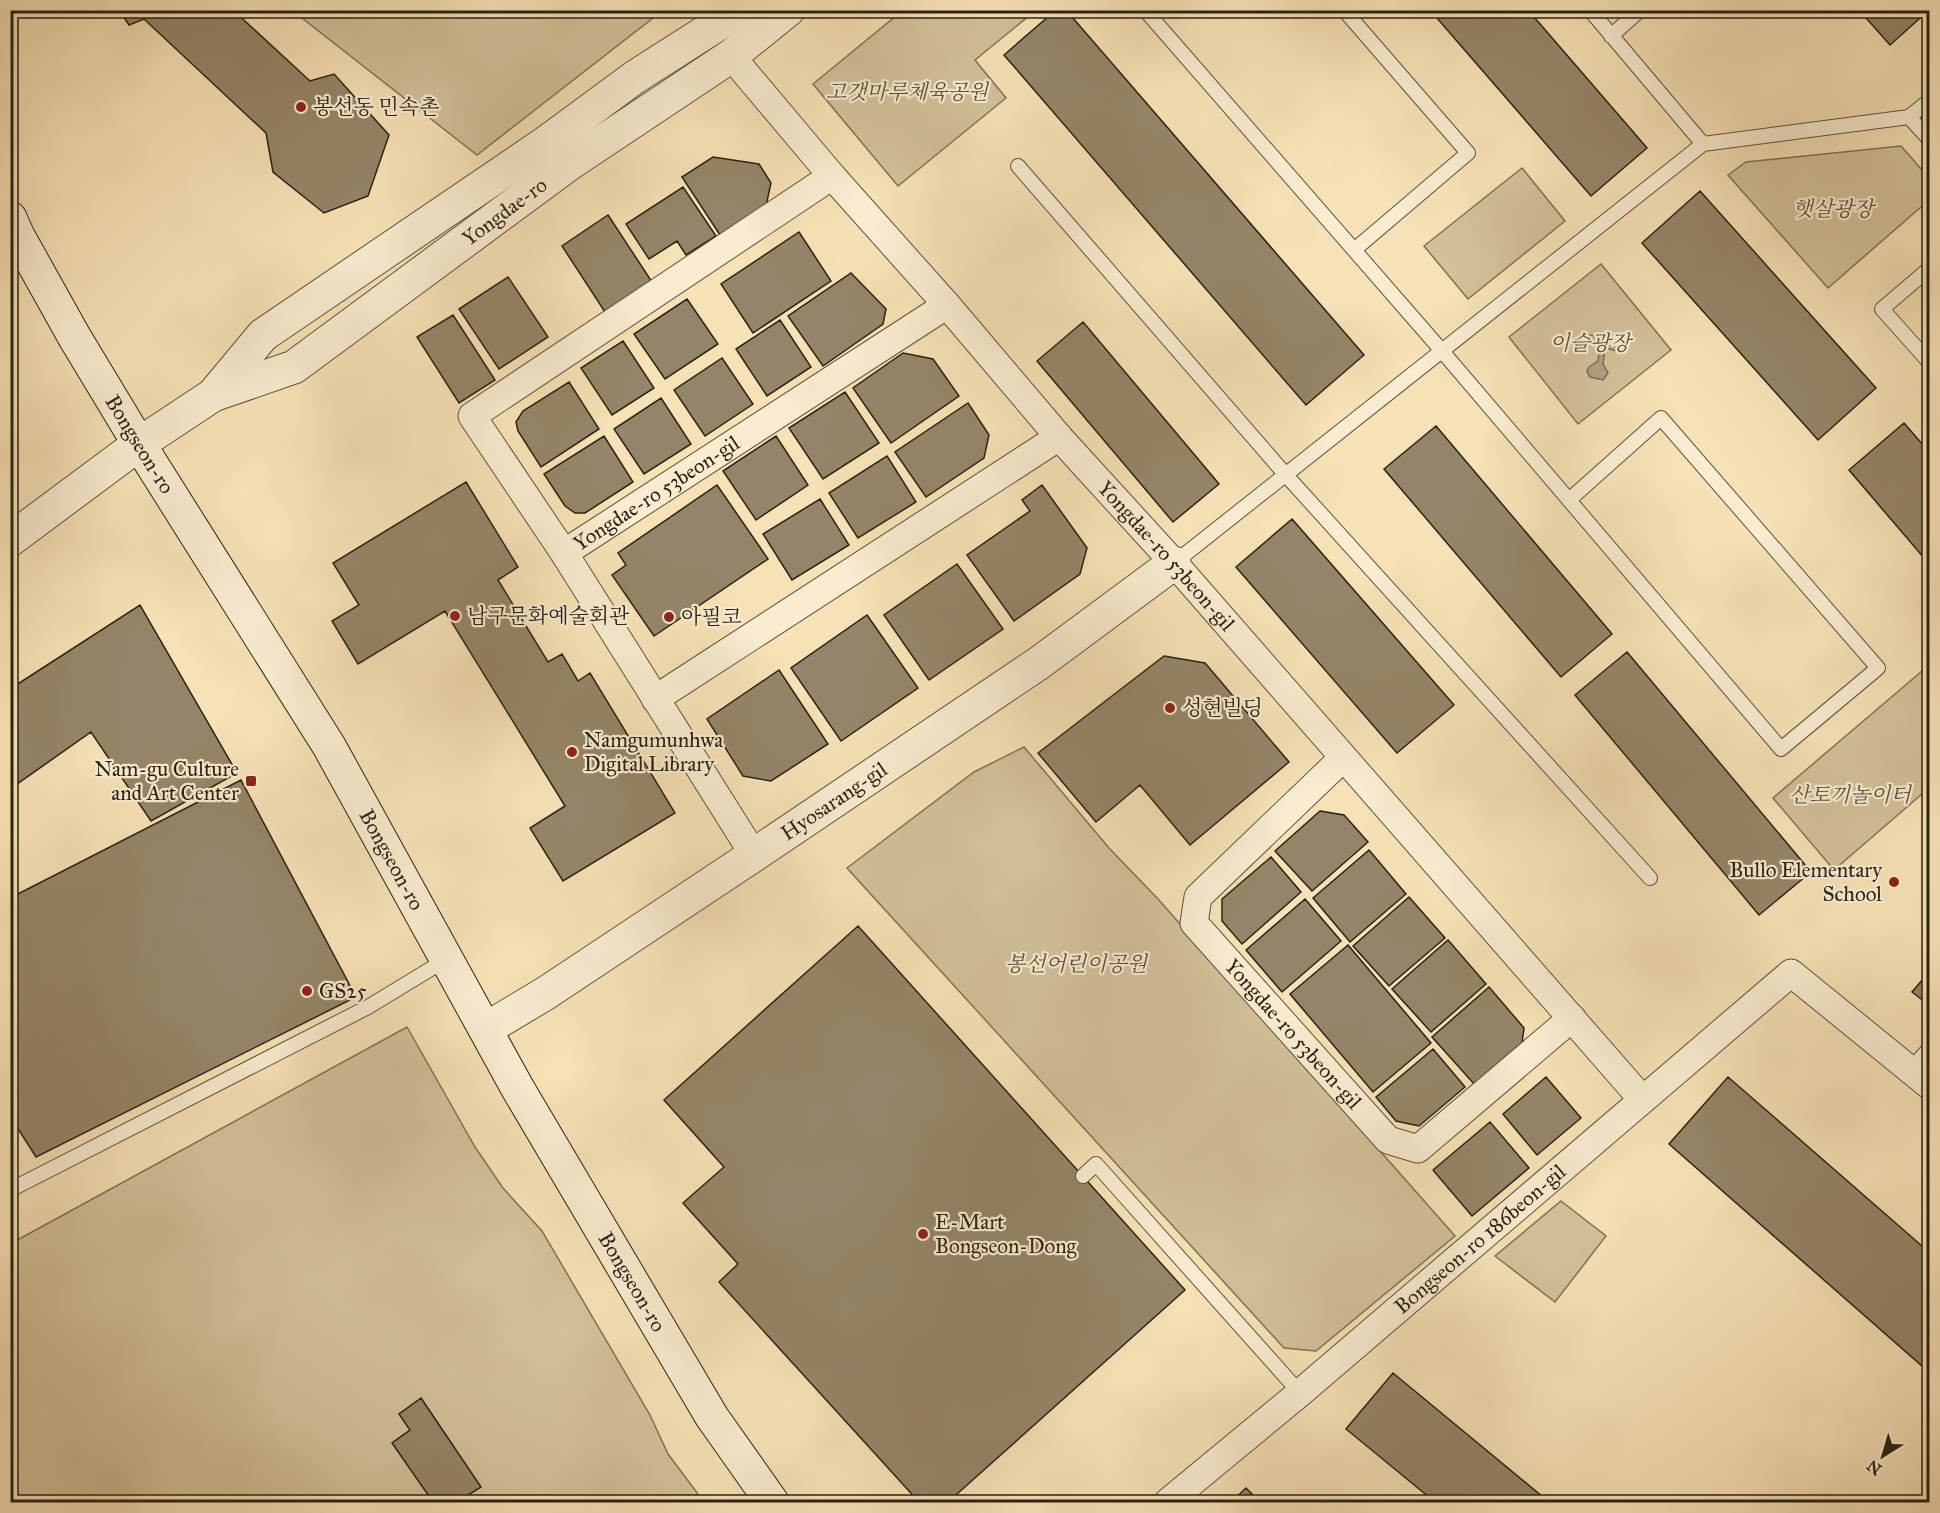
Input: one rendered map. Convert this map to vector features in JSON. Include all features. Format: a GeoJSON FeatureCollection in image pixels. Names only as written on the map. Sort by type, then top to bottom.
{"type":"FeatureCollection","features":[{"type":"Feature","properties":{"kind":"street","name":"Yongdae-ro"},"geometry":{"type":"LineString","coordinates":[[213,395],[263,335],[544,144],[635,77],[740,10]]}},
{"type":"Feature","properties":{"kind":"street","name":"Yongdae-ro"},"geometry":{"type":"LineString","coordinates":[[10,540],[139,444],[213,395],[294,367],[569,164],[731,56],[788,10]]}},
{"type":"Feature","properties":{"kind":"street","name":"Yongdae-ro 53beon-gil"},"geometry":{"type":"LineString","coordinates":[[731,56],[1059,437],[1174,563],[1642,1099]]}},
{"type":"Feature","properties":{"kind":"street","name":"Yongdae-ro 53beon-gil"},"geometry":{"type":"LineString","coordinates":[[832,176],[472,416],[564,553],[947,305]]}},
{"type":"Feature","properties":{"kind":"street","name":"Bongseon-ro"},"geometry":{"type":"LineString","coordinates":[[10,218],[75,338],[329,747],[518,1089],[706,1407],[772,1503]]}},
{"type":"Feature","properties":{"kind":"street"},"geometry":{"type":"LineString","coordinates":[[655,699],[1059,437]]}},
{"type":"Feature","properties":{"kind":"street"},"geometry":{"type":"LineString","coordinates":[[564,553],[754,855]]}},
{"type":"Feature","properties":{"kind":"street","name":"Hyosarang-gil"},"geometry":{"type":"LineString","coordinates":[[486,1029],[546,993],[1039,663],[1174,563]]}},
{"type":"Feature","properties":{"kind":"street","name":"Yongdae-ro 53beon-gil"},"geometry":{"type":"LineString","coordinates":[[1343,758],[1198,897],[1194,923],[1388,1140],[1418,1149],[1572,1018]]}},
{"type":"Feature","properties":{"kind":"street","name":"Bongseon-ro 186beon-gil"},"geometry":{"type":"LineString","coordinates":[[1168,1503],[1791,973],[1920,1078]]}},
{"type":"Feature","properties":{"kind":"lane"},"geometry":{"type":"LineString","coordinates":[[1145,10],[1442,351],[1781,749],[1878,668],[1661,418],[1569,500]]}},
{"type":"Feature","properties":{"kind":"lane"},"geometry":{"type":"LineString","coordinates":[[1344,10],[1468,153],[1354,250]]}},
{"type":"Feature","properties":{"kind":"lane"},"geometry":{"type":"LineString","coordinates":[[1590,10],[1703,144]]}},
{"type":"Feature","properties":{"kind":"lane"},"geometry":{"type":"LineString","coordinates":[[1611,36],[1640,10]]}},
{"type":"Feature","properties":{"kind":"lane"},"geometry":{"type":"LineString","coordinates":[[1174,563],[1703,144],[1909,117],[1929,100]]}},
{"type":"Feature","properties":{"kind":"lane"},"geometry":{"type":"LineString","coordinates":[[1909,117],[1929,140]]}},
{"type":"Feature","properties":{"kind":"lane"},"geometry":{"type":"LineString","coordinates":[[1018,166],[1285,474],[1650,878]]}},
{"type":"Feature","properties":{"kind":"lane"},"geometry":{"type":"LineString","coordinates":[[1929,268],[1882,309],[1929,363]]}},
{"type":"Feature","properties":{"kind":"lane"},"geometry":{"type":"LineString","coordinates":[[10,1190],[368,1007],[447,959]]}},
{"type":"Feature","properties":{"kind":"lane"},"geometry":{"type":"LineString","coordinates":[[1920,1078],[1929,1048]]}},
{"type":"Feature","properties":{"kind":"lane"},"geometry":{"type":"LineString","coordinates":[[1083,1176],[1096,1164],[1300,1393]]}},
{"type":"Feature","properties":{"kind":"green space"},"geometry":{"type":"Polygon","coordinates":[[[293,11],[662,11],[477,155],[293,11]]]}},
{"type":"Feature","properties":{"kind":"green space","name":"고갯마루체육공원"},"geometry":{"type":"Polygon","coordinates":[[[902,11],[1035,11],[975,60],[1006,98],[898,186],[813,84],[902,11]]]}},
{"type":"Feature","properties":{"kind":"green space","name":"햇살광장"},"geometry":{"type":"Polygon","coordinates":[[[1901,146],[1929,178],[1929,200],[1828,288],[1728,175],[1746,162],[1901,146]]]}},
{"type":"Feature","properties":{"kind":"green space"},"geometry":{"type":"Polygon","coordinates":[[[1522,168],[1565,221],[1468,299],[1424,246],[1522,168]]]}},
{"type":"Feature","properties":{"kind":"green space","name":"이슬광장"},"geometry":{"type":"Polygon","coordinates":[[[1601,264],[1671,350],[1578,424],[1509,337],[1601,264]]]}},
{"type":"Feature","properties":{"kind":"green space","name":"산토끼놀이터"},"geometry":{"type":"Polygon","coordinates":[[[1929,665],[1929,788],[1834,870],[1773,798],[1929,665]]]}},
{"type":"Feature","properties":{"kind":"green space","name":"봉선어린이공원"},"geometry":{"type":"Polygon","coordinates":[[[1024,747],[1109,848],[1158,899],[1455,1236],[1316,1351],[1284,1348],[847,868],[974,772],[1024,747]]]}},
{"type":"Feature","properties":{"kind":"green space"},"geometry":{"type":"Polygon","coordinates":[[[407,1027],[475,1147],[503,1188],[542,1231],[650,1415],[668,1454],[704,1502],[11,1502],[10,1244],[407,1027]]]}},
{"type":"Feature","properties":{"kind":"green space"},"geometry":{"type":"Polygon","coordinates":[[[1561,1201],[1606,1236],[1555,1302],[1495,1256],[1561,1201]]]}},
{"type":"Feature","properties":{"kind":"shaded area"},"geometry":{"type":"Polygon","coordinates":[[[1590,335],[1605,337],[1620,345],[1617,351],[1605,348],[1603,364],[1608,373],[1603,380],[1590,377],[1587,371],[1598,361],[1600,346],[1589,343],[1590,335]]]}},
{"type":"Feature","properties":{"kind":"building","name":"봉선동 민속촌"},"geometry":{"type":"Polygon","coordinates":[[[119,10],[233,10],[310,81],[334,74],[389,135],[368,196],[324,213],[273,172],[266,133],[144,19],[129,25],[119,10]]]}},
{"type":"Feature","properties":{"kind":"building"},"geometry":{"type":"Polygon","coordinates":[[[1056,10],[1066,10],[1364,355],[1306,405],[1004,55],[1056,10]]]}},
{"type":"Feature","properties":{"kind":"building"},"geometry":{"type":"Polygon","coordinates":[[[1430,10],[1528,10],[1647,148],[1591,196],[1430,10]]]}},
{"type":"Feature","properties":{"kind":"building"},"geometry":{"type":"Polygon","coordinates":[[[1859,10],[1929,10],[1890,45],[1859,10]]]}},
{"type":"Feature","properties":{"kind":"building"},"geometry":{"type":"Polygon","coordinates":[[[713,157],[759,164],[771,183],[766,206],[720,235],[682,177],[713,157]]]}},
{"type":"Feature","properties":{"kind":"building"},"geometry":{"type":"Polygon","coordinates":[[[683,187],[716,236],[686,255],[677,241],[649,259],[626,224],[683,187]]]}},
{"type":"Feature","properties":{"kind":"building"},"geometry":{"type":"Polygon","coordinates":[[[1700,191],[1876,388],[1818,440],[1642,243],[1700,191]]]}},
{"type":"Feature","properties":{"kind":"building"},"geometry":{"type":"Polygon","coordinates":[[[608,215],[652,282],[605,312],[562,246],[608,215]]]}},
{"type":"Feature","properties":{"kind":"building"},"geometry":{"type":"Polygon","coordinates":[[[799,232],[831,281],[753,333],[721,284],[799,232]]]}},
{"type":"Feature","properties":{"kind":"building"},"geometry":{"type":"Polygon","coordinates":[[[851,273],[886,309],[883,324],[823,366],[788,316],[851,273]]]}},
{"type":"Feature","properties":{"kind":"building"},"geometry":{"type":"Polygon","coordinates":[[[508,277],[548,337],[499,369],[459,309],[508,277]]]}},
{"type":"Feature","properties":{"kind":"building"},"geometry":{"type":"Polygon","coordinates":[[[687,299],[718,344],[665,379],[634,334],[687,299]]]}},
{"type":"Feature","properties":{"kind":"building"},"geometry":{"type":"Polygon","coordinates":[[[453,315],[495,380],[459,403],[417,337],[453,315]]]}},
{"type":"Feature","properties":{"kind":"building"},"geometry":{"type":"Polygon","coordinates":[[[780,320],[811,367],[767,396],[736,349],[780,320]]]}},
{"type":"Feature","properties":{"kind":"building"},"geometry":{"type":"Polygon","coordinates":[[[1083,322],[1219,484],[1173,522],[1037,361],[1083,322]]]}},
{"type":"Feature","properties":{"kind":"building"},"geometry":{"type":"Polygon","coordinates":[[[623,341],[654,388],[612,415],[581,368],[623,341]]]}},
{"type":"Feature","properties":{"kind":"building"},"geometry":{"type":"Polygon","coordinates":[[[903,353],[933,359],[959,396],[891,443],[853,388],[903,353]]]}},
{"type":"Feature","properties":{"kind":"building"},"geometry":{"type":"Polygon","coordinates":[[[722,358],[753,404],[705,436],[674,390],[722,358]]]}},
{"type":"Feature","properties":{"kind":"building"},"geometry":{"type":"Polygon","coordinates":[[[569,382],[599,429],[541,467],[518,431],[516,422],[523,411],[569,382]]]}},
{"type":"Feature","properties":{"kind":"building"},"geometry":{"type":"Polygon","coordinates":[[[845,392],[879,443],[823,479],[789,428],[845,392]]]}},
{"type":"Feature","properties":{"kind":"building"},"geometry":{"type":"Polygon","coordinates":[[[661,398],[691,444],[644,474],[614,429],[661,398]]]}},
{"type":"Feature","properties":{"kind":"building"},"geometry":{"type":"Polygon","coordinates":[[[968,403],[989,435],[984,458],[926,497],[895,452],[968,403]]]}},
{"type":"Feature","properties":{"kind":"building"},"geometry":{"type":"Polygon","coordinates":[[[1904,423],[1930,453],[1930,565],[1849,470],[1904,423]]]}},
{"type":"Feature","properties":{"kind":"building"},"geometry":{"type":"Polygon","coordinates":[[[1436,426],[1612,634],[1561,677],[1384,469],[1436,426]]]}},
{"type":"Feature","properties":{"kind":"building"},"geometry":{"type":"Polygon","coordinates":[[[604,436],[633,482],[585,513],[575,513],[565,506],[544,474],[604,436]]]}},
{"type":"Feature","properties":{"kind":"building"},"geometry":{"type":"Polygon","coordinates":[[[776,436],[808,485],[756,520],[723,471],[776,436]]]}},
{"type":"Feature","properties":{"kind":"building"},"geometry":{"type":"Polygon","coordinates":[[[887,456],[916,502],[858,538],[829,493],[887,456]]]}},
{"type":"Feature","properties":{"kind":"building"},"geometry":{"type":"Polygon","coordinates":[[[466,482],[518,567],[498,580],[548,662],[562,654],[578,681],[590,673],[675,813],[563,881],[530,828],[565,806],[445,611],[358,664],[332,621],[359,605],[333,563],[466,482]]]}},
{"type":"Feature","properties":{"kind":"building"},"geometry":{"type":"Polygon","coordinates":[[[717,485],[768,559],[654,636],[612,575],[626,565],[618,553],[717,485]]]}},
{"type":"Feature","properties":{"kind":"building"},"geometry":{"type":"Polygon","coordinates":[[[1042,485],[1087,548],[1080,574],[1014,621],[967,555],[1030,511],[1022,500],[1042,485]]]}},
{"type":"Feature","properties":{"kind":"building"},"geometry":{"type":"Polygon","coordinates":[[[820,499],[849,545],[792,580],[763,534],[820,499]]]}},
{"type":"Feature","properties":{"kind":"building"},"geometry":{"type":"Polygon","coordinates":[[[1292,519],[1454,705],[1397,753],[1236,567],[1292,519]]]}},
{"type":"Feature","properties":{"kind":"building"},"geometry":{"type":"Polygon","coordinates":[[[957,564],[1003,629],[929,680],[884,615],[957,564]]]}},
{"type":"Feature","properties":{"kind":"building"},"geometry":{"type":"Polygon","coordinates":[[[140,605],[237,773],[151,821],[91,732],[10,789],[10,689],[140,605]]]}},
{"type":"Feature","properties":{"kind":"building"},"geometry":{"type":"Polygon","coordinates":[[[867,615],[918,688],[841,741],[791,668],[867,615]]]}},
{"type":"Feature","properties":{"kind":"building"},"geometry":{"type":"Polygon","coordinates":[[[1627,652],[1811,872],[1759,915],[1575,695],[1627,652]]]}},
{"type":"Feature","properties":{"kind":"building","name":"성현빌딩"},"geometry":{"type":"Polygon","coordinates":[[[1164,656],[1205,663],[1289,762],[1190,845],[1140,785],[1096,822],[1038,753],[1164,656]]]}},
{"type":"Feature","properties":{"kind":"building"},"geometry":{"type":"Polygon","coordinates":[[[779,670],[828,744],[771,781],[743,776],[707,719],[779,670]]]}},
{"type":"Feature","properties":{"kind":"building"},"geometry":{"type":"Polygon","coordinates":[[[241,780],[356,997],[36,1157],[10,1116],[10,898],[241,780]]]}},
{"type":"Feature","properties":{"kind":"building"},"geometry":{"type":"Polygon","coordinates":[[[1320,811],[1344,815],[1368,842],[1312,891],[1275,851],[1320,811]]]}},
{"type":"Feature","properties":{"kind":"building"},"geometry":{"type":"Polygon","coordinates":[[[1369,850],[1406,894],[1350,942],[1313,898],[1369,850]]]}},
{"type":"Feature","properties":{"kind":"building"},"geometry":{"type":"Polygon","coordinates":[[[1271,857],[1301,892],[1242,944],[1222,921],[1222,899],[1271,857]]]}},
{"type":"Feature","properties":{"kind":"building"},"geometry":{"type":"Polygon","coordinates":[[[1409,897],[1445,938],[1389,986],[1353,946],[1409,897]]]}},
{"type":"Feature","properties":{"kind":"building"},"geometry":{"type":"Polygon","coordinates":[[[1305,899],[1341,941],[1282,992],[1246,950],[1305,899]]]}},
{"type":"Feature","properties":{"kind":"building","name":"E-Mart Bongseon-Dong"},"geometry":{"type":"Polygon","coordinates":[[[858,926],[1185,1290],[948,1502],[919,1502],[719,1282],[738,1264],[683,1203],[724,1167],[664,1100],[858,926]]]}},
{"type":"Feature","properties":{"kind":"building"},"geometry":{"type":"Polygon","coordinates":[[[1448,940],[1486,984],[1431,1032],[1392,989],[1448,940]]]}},
{"type":"Feature","properties":{"kind":"building"},"geometry":{"type":"Polygon","coordinates":[[[1348,945],[1431,1043],[1373,1092],[1290,994],[1348,945]]]}},
{"type":"Feature","properties":{"kind":"building"},"geometry":{"type":"Polygon","coordinates":[[[1930,971],[1930,1006],[1912,992],[1930,971]]]}},
{"type":"Feature","properties":{"kind":"building"},"geometry":{"type":"Polygon","coordinates":[[[1489,987],[1524,1028],[1522,1043],[1475,1085],[1432,1037],[1489,987]]]}},
{"type":"Feature","properties":{"kind":"building"},"geometry":{"type":"Polygon","coordinates":[[[1433,1049],[1465,1087],[1419,1126],[1396,1121],[1376,1097],[1433,1049]]]}},
{"type":"Feature","properties":{"kind":"building"},"geometry":{"type":"Polygon","coordinates":[[[1546,1077],[1581,1118],[1537,1155],[1503,1114],[1546,1077]]]}},
{"type":"Feature","properties":{"kind":"building"},"geometry":{"type":"Polygon","coordinates":[[[1728,1077],[1930,1253],[1930,1373],[1669,1144],[1728,1077]]]}},
{"type":"Feature","properties":{"kind":"building"},"geometry":{"type":"Polygon","coordinates":[[[1490,1122],[1529,1168],[1472,1216],[1433,1170],[1490,1122]]]}},
{"type":"Feature","properties":{"kind":"building"},"geometry":{"type":"Polygon","coordinates":[[[1393,1373],[1549,1502],[1435,1502],[1346,1429],[1393,1373]]]}},
{"type":"Feature","properties":{"kind":"building"},"geometry":{"type":"Polygon","coordinates":[[[421,1398],[481,1487],[457,1502],[433,1502],[392,1443],[410,1430],[399,1414],[421,1398]]]}},
{"type":"Feature","properties":{"kind":"building"},"geometry":{"type":"Polygon","coordinates":[[[1246,1488],[1260,1502],[1231,1502],[1246,1488]]]}},
{"type":"Feature","properties":{"kind":"place","name":"봉선동 민속촌"},"geometry":{"type":"Point","coordinates":[301,107]}},
{"type":"Feature","properties":{"kind":"place","name":"남구문화예술회관"},"geometry":{"type":"Point","coordinates":[455,616]}},
{"type":"Feature","properties":{"kind":"place","name":"아필코"},"geometry":{"type":"Point","coordinates":[669,617]}},
{"type":"Feature","properties":{"kind":"place","name":"성현빌딩"},"geometry":{"type":"Point","coordinates":[1170,708]}},
{"type":"Feature","properties":{"kind":"place","name":"Namgumunhwa Digital Library"},"geometry":{"type":"Point","coordinates":[572,752]}},
{"type":"Feature","properties":{"kind":"place","name":"Nam-gu Culture and Art Center"},"geometry":{"type":"Point","coordinates":[251,781]}},
{"type":"Feature","properties":{"kind":"place","name":"Bullo Elementary School"},"geometry":{"type":"Point","coordinates":[1894,882]}},
{"type":"Feature","properties":{"kind":"place","name":"GS25"},"geometry":{"type":"Point","coordinates":[307,991]}},
{"type":"Feature","properties":{"kind":"place","name":"E-Mart Bongseon-Dong"},"geometry":{"type":"Point","coordinates":[923,1234]}}]}
